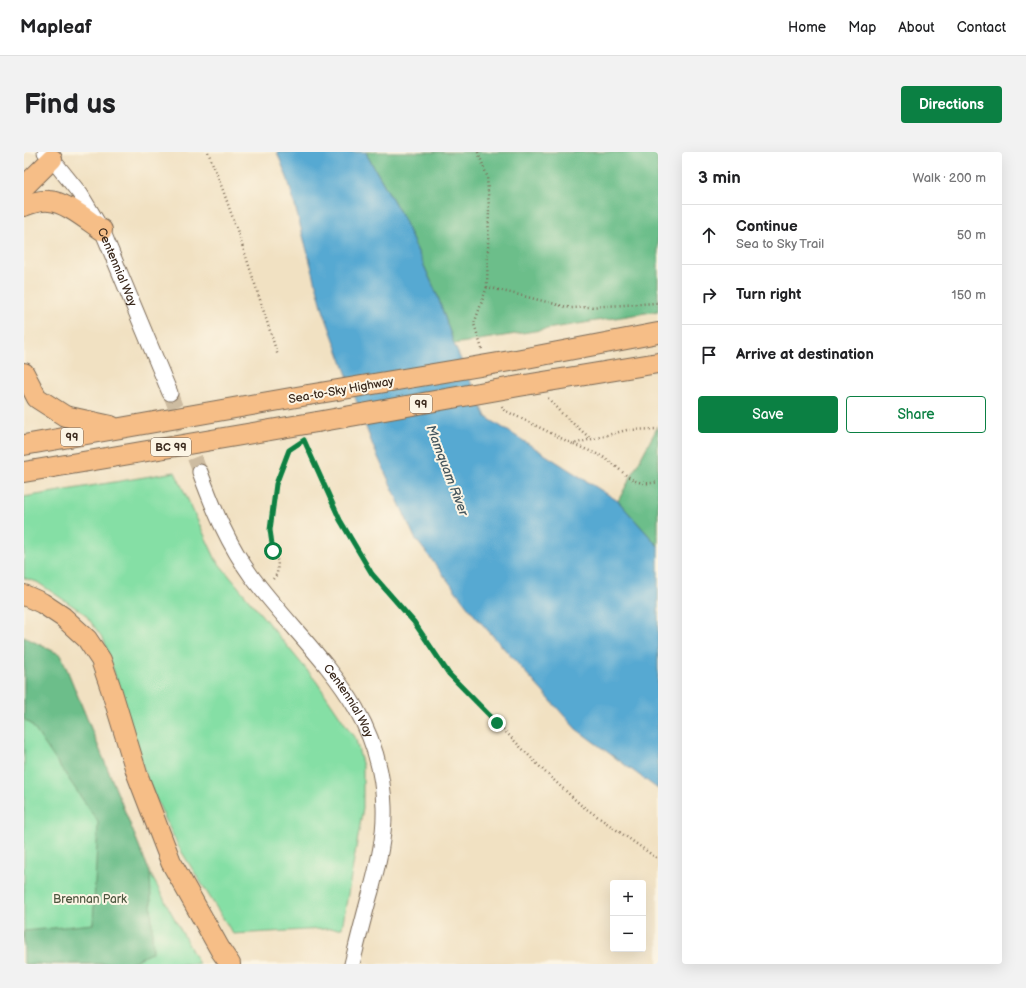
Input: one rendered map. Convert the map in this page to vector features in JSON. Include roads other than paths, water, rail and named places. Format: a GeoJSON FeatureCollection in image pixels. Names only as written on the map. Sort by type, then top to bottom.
{"type":"FeatureCollection","features":[{"type":"Feature","properties":{"kind":"highway"},"geometry":{"type":"LineString","coordinates":[[24,187],[49,155]]}},
{"type":"Feature","properties":{"kind":"highway"},"geometry":{"type":"LineString","coordinates":[[24,206],[34,202],[50,201],[67,207],[102,230]]}},
{"type":"Feature","properties":{"kind":"highway","name":"Sea-to-Sky Highway"},"geometry":{"type":"LineString","coordinates":[[24,445],[516,360],[658,333]]}},
{"type":"Feature","properties":{"kind":"highway","name":"99"},"geometry":{"type":"LineString","coordinates":[[313,430],[525,385],[658,363]]}},
{"type":"Feature","properties":{"kind":"highway"},"geometry":{"type":"LineString","coordinates":[[24,372],[37,398],[65,416],[120,428]]}},
{"type":"Feature","properties":{"kind":"highway","name":"BC 99"},"geometry":{"type":"LineString","coordinates":[[24,472],[313,430]]}},
{"type":"Feature","properties":{"kind":"highway"},"geometry":{"type":"LineString","coordinates":[[24,594],[64,617],[87,639],[100,660],[111,689],[137,774],[172,862],[220,951],[230,964]]}},
{"type":"Feature","properties":{"kind":"street","name":"Centennial Way"},"geometry":{"type":"LineString","coordinates":[[49,155],[80,195],[102,230],[170,393]]}},
{"type":"Feature","properties":{"kind":"street","name":"Centennial Way"},"geometry":{"type":"LineString","coordinates":[[200,472],[214,511],[239,557],[270,599],[338,680],[355,704],[366,724],[380,764],[384,809],[383,834],[379,860],[352,964]]}},
{"type":"Feature","properties":{"kind":"water","name":"Mamquam River"},"geometry":{"type":"Polygon","coordinates":[[[277,152],[366,152],[401,214],[438,297],[454,344],[486,417],[618,501],[658,546],[658,789],[576,729],[475,616],[415,538],[373,446],[323,310],[288,180],[277,152]]]}},
{"type":"Feature","properties":{"kind":"tunnel"},"geometry":{"type":"LineString","coordinates":[[170,393],[200,472]]}},
{"type":"Feature","properties":{"kind":"park label","name":"Brennan Park"},"geometry":{"type":"Point","coordinates":[90,899]}}]}
